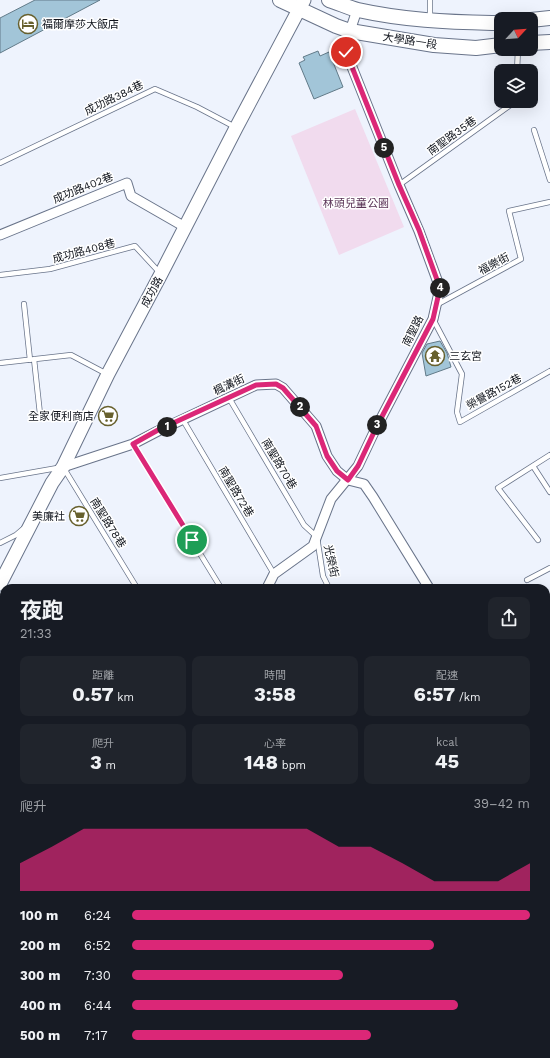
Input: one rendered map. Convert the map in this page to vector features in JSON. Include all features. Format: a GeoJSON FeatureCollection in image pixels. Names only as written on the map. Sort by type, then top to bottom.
{"type":"FeatureCollection","features":[{"type":"Feature","properties":{"kind":"main road","name":"大學路一段"},"geometry":{"type":"LineString","coordinates":[[280,0],[302,5],[336,26],[350,31],[434,45],[476,48],[494,46]]}},
{"type":"Feature","properties":{"kind":"main road","name":"大學路一段"},"geometry":{"type":"LineString","coordinates":[[330,0],[357,10],[401,18],[430,21],[494,23]]}},
{"type":"Feature","properties":{"kind":"main road","name":"成功路"},"geometry":{"type":"LineString","coordinates":[[0,584],[52,483],[63,467],[108,374],[302,5]]}},
{"type":"Feature","properties":{"kind":"main road"},"geometry":{"type":"LineString","coordinates":[[538,19],[550,18]]}},
{"type":"Feature","properties":{"kind":"main road"},"geometry":{"type":"LineString","coordinates":[[538,43],[550,42]]}},
{"type":"Feature","properties":{"kind":"street","name":"南聖路"},"geometry":{"type":"LineString","coordinates":[[269,584],[274,574],[313,546],[331,499],[358,466],[376,428],[433,319],[440,288],[419,230],[399,185],[346,52],[350,31],[357,10]]}},
{"type":"Feature","properties":{"kind":"street","name":"成功路402巷"},"geometry":{"type":"LineString","coordinates":[[0,235],[127,183],[131,196],[185,227]]}},
{"type":"Feature","properties":{"kind":"street","name":"楓溝街"},"geometry":{"type":"LineString","coordinates":[[63,467],[133,444],[256,385],[276,384],[283,388],[316,426],[327,456],[337,471],[348,480],[364,484],[426,584]]}},
{"type":"Feature","properties":{"kind":"lane"},"geometry":{"type":"LineString","coordinates":[[430,0],[430,21]]}},
{"type":"Feature","properties":{"kind":"lane","name":"成功路384巷"},"geometry":{"type":"LineString","coordinates":[[0,163],[155,89],[198,107],[236,128]]}},
{"type":"Feature","properties":{"kind":"lane","name":"南聖路35巷"},"geometry":{"type":"LineString","coordinates":[[399,185],[506,108]]}},
{"type":"Feature","properties":{"kind":"lane"},"geometry":{"type":"LineString","coordinates":[[534,130],[550,180]]}},
{"type":"Feature","properties":{"kind":"lane","name":"福樂街"},"geometry":{"type":"LineString","coordinates":[[436,305],[521,259],[509,211],[550,202]]}},
{"type":"Feature","properties":{"kind":"lane","name":"成功路408巷"},"geometry":{"type":"LineString","coordinates":[[0,275],[50,269],[135,246],[161,274]]}},
{"type":"Feature","properties":{"kind":"lane"},"geometry":{"type":"LineString","coordinates":[[24,304],[40,414]]}},
{"type":"Feature","properties":{"kind":"lane","name":"榮譽路152巷"},"geometry":{"type":"LineString","coordinates":[[433,319],[462,374],[457,412],[460,422],[550,371]]}},
{"type":"Feature","properties":{"kind":"lane"},"geometry":{"type":"LineString","coordinates":[[0,363],[71,355],[108,374]]}},
{"type":"Feature","properties":{"kind":"lane","name":"南聖路70巷"},"geometry":{"type":"LineString","coordinates":[[229,398],[304,525],[317,537]]}},
{"type":"Feature","properties":{"kind":"lane","name":"南聖路72巷"},"geometry":{"type":"LineString","coordinates":[[183,420],[274,574]]}},
{"type":"Feature","properties":{"kind":"lane"},"geometry":{"type":"LineString","coordinates":[[133,444],[219,584]]}},
{"type":"Feature","properties":{"kind":"lane"},"geometry":{"type":"LineString","coordinates":[[538,540],[498,488],[550,455]]}},
{"type":"Feature","properties":{"kind":"lane"},"geometry":{"type":"LineString","coordinates":[[533,466],[550,492]]}},
{"type":"Feature","properties":{"kind":"lane"},"geometry":{"type":"LineString","coordinates":[[0,478],[63,467]]}},
{"type":"Feature","properties":{"kind":"lane","name":"南聖路78巷"},"geometry":{"type":"LineString","coordinates":[[63,467],[136,584]]}},
{"type":"Feature","properties":{"kind":"lane"},"geometry":{"type":"LineString","coordinates":[[0,543],[16,535],[33,522]]}},
{"type":"Feature","properties":{"kind":"lane","name":"光榮街"},"geometry":{"type":"LineString","coordinates":[[317,537],[323,576],[327,584]]}},
{"type":"Feature","properties":{"kind":"lane"},"geometry":{"type":"LineString","coordinates":[[527,580],[550,568]]}},
{"type":"Feature","properties":{"kind":"green space","name":"林頭兒童公園"},"geometry":{"type":"Polygon","coordinates":[[[355,109],[404,227],[339,255],[291,136],[355,109]]]}},
{"type":"Feature","properties":{"kind":"building","name":"福爾摩莎大飯店"},"geometry":{"type":"Polygon","coordinates":[[[35,0],[100,0],[0,53],[0,18],[35,0]]]}},
{"type":"Feature","properties":{"kind":"building"},"geometry":{"type":"Polygon","coordinates":[[[318,51],[320,56],[329,52],[343,87],[314,99],[299,63],[305,60],[303,57],[318,51]]]}},
{"type":"Feature","properties":{"kind":"building","name":"三玄宮"},"geometry":{"type":"Polygon","coordinates":[[[440,341],[447,353],[451,367],[426,376],[422,353],[427,344],[440,341]]]}},
{"type":"Feature","properties":{"kind":"place","name":"福爾摩莎大飯店"},"geometry":{"type":"Point","coordinates":[28,24]}},
{"type":"Feature","properties":{"kind":"place","name":"三玄宮"},"geometry":{"type":"Point","coordinates":[435,356]}},
{"type":"Feature","properties":{"kind":"place","name":"全家便利商店"},"geometry":{"type":"Point","coordinates":[108,416]}},
{"type":"Feature","properties":{"kind":"place","name":"美廉社"},"geometry":{"type":"Point","coordinates":[79,516]}},
{"type":"Feature","properties":{"kind":"route"},"geometry":{"type":"LineString","coordinates":[[192,540],[133,444],[158,430],[183,420],[256,385],[276,384],[283,388],[316,426],[327,456],[337,471],[348,480],[358,466],[376,428],[433,319],[440,288],[419,230],[399,185],[346,52]]}}]}
